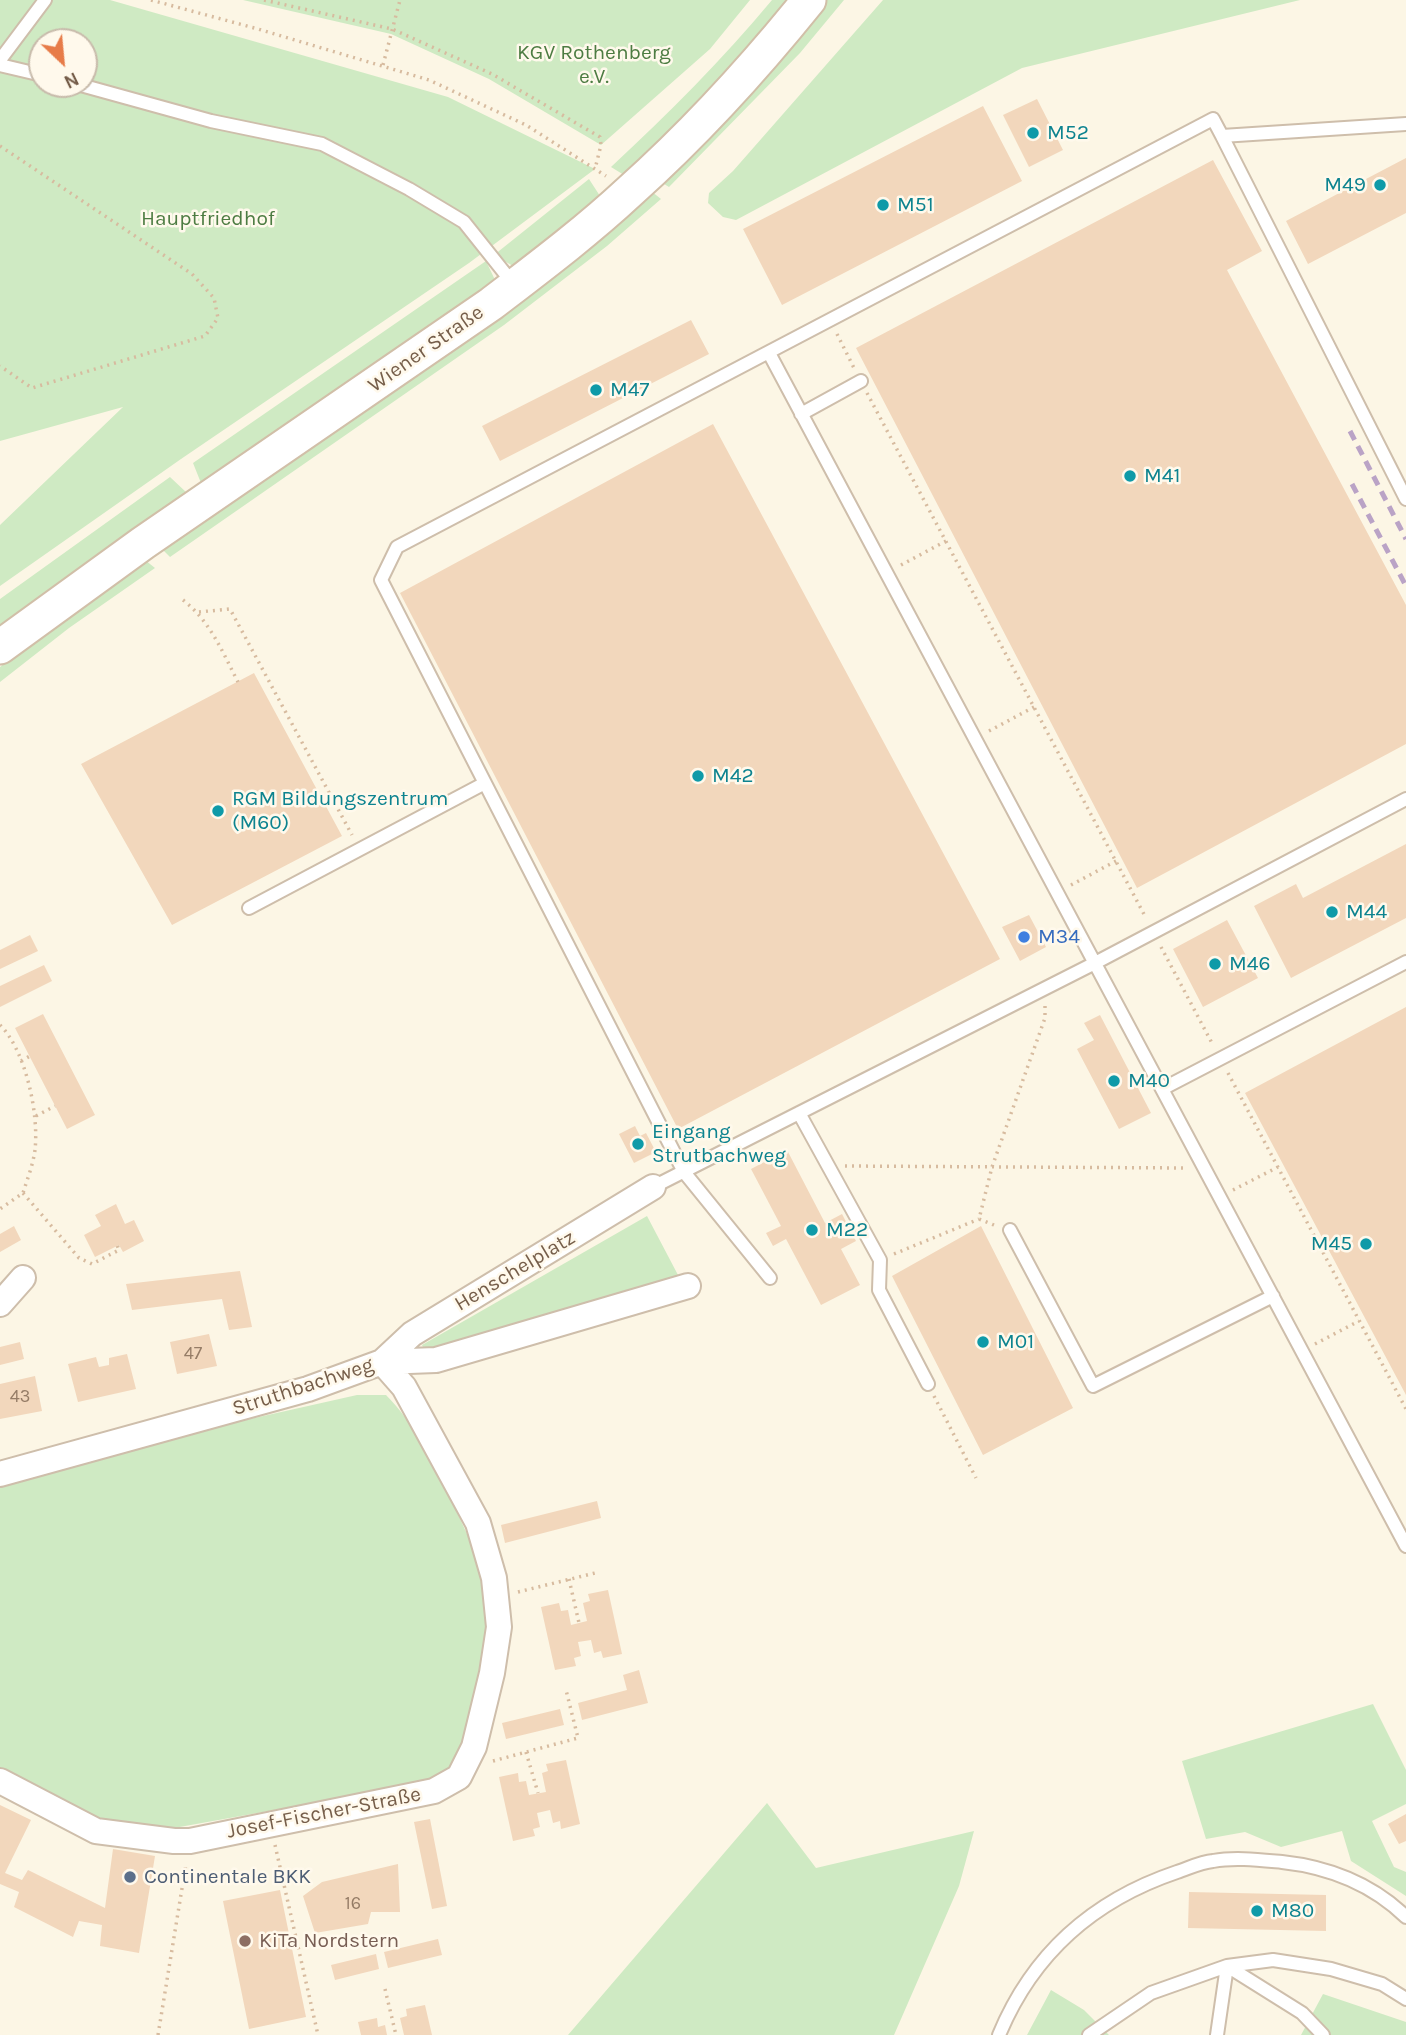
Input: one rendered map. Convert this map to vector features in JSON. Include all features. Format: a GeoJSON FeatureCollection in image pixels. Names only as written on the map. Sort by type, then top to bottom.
{"type":"FeatureCollection","features":[{"type":"Feature","properties":{"kind":"main road","name":"Wiener Straße"},"geometry":{"type":"LineString","coordinates":[[0,647],[143,543],[515,286],[629,192],[767,52],[808,0]]}},
{"type":"Feature","properties":{"kind":"street","name":"Henschelplatz"},"geometry":{"type":"LineString","coordinates":[[382,1362],[412,1334],[653,1187]]}},
{"type":"Feature","properties":{"kind":"street"},"geometry":{"type":"LineString","coordinates":[[0,1304],[23,1278]]}},
{"type":"Feature","properties":{"kind":"street","name":"Struthbachweg"},"geometry":{"type":"LineString","coordinates":[[0,1474],[309,1389],[382,1362],[436,1360],[688,1286]]}},
{"type":"Feature","properties":{"kind":"street","name":"Josef-Fischer-Straße"},"geometry":{"type":"LineString","coordinates":[[0,1781],[96,1831],[190,1841],[434,1791],[459,1777],[474,1747],[492,1673],[499,1627],[494,1578],[478,1523],[404,1387],[382,1362]]}},
{"type":"Feature","properties":{"kind":"lane"},"geometry":{"type":"LineString","coordinates":[[28,71],[0,63],[45,0]]}},
{"type":"Feature","properties":{"kind":"lane"},"geometry":{"type":"LineString","coordinates":[[98,90],[211,121],[322,144],[409,189],[464,222],[515,286]]}},
{"type":"Feature","properties":{"kind":"lane"},"geometry":{"type":"LineString","coordinates":[[770,1279],[684,1172],[381,580],[397,547],[1213,119],[1406,499]]}},
{"type":"Feature","properties":{"kind":"lane"},"geometry":{"type":"LineString","coordinates":[[1222,136],[1406,124]]}},
{"type":"Feature","properties":{"kind":"lane"},"geometry":{"type":"LineString","coordinates":[[769,353],[1406,1546]]}},
{"type":"Feature","properties":{"kind":"lane"},"geometry":{"type":"LineString","coordinates":[[801,414],[861,382]]}},
{"type":"Feature","properties":{"kind":"lane"},"geometry":{"type":"LineString","coordinates":[[249,908],[485,783]]}},
{"type":"Feature","properties":{"kind":"lane"},"geometry":{"type":"LineString","coordinates":[[653,1187],[1095,963],[1406,799]]}},
{"type":"Feature","properties":{"kind":"lane"},"geometry":{"type":"LineString","coordinates":[[1162,1089],[1406,962]]}},
{"type":"Feature","properties":{"kind":"lane"},"geometry":{"type":"LineString","coordinates":[[799,1113],[880,1260],[878,1290],[928,1384]]}},
{"type":"Feature","properties":{"kind":"lane"},"geometry":{"type":"LineString","coordinates":[[1010,1230],[1093,1386],[1273,1296]]}},
{"type":"Feature","properties":{"kind":"lane"},"geometry":{"type":"LineString","coordinates":[[999,2035],[1029,1977],[1070,1932],[1118,1896],[1213,1861],[1260,1860],[1308,1865],[1353,1880],[1406,1917]]}},
{"type":"Feature","properties":{"kind":"lane"},"geometry":{"type":"LineString","coordinates":[[1089,2035],[1151,1993],[1227,1966],[1273,1960],[1331,1969],[1382,1984],[1406,1998]]}},
{"type":"Feature","properties":{"kind":"lane"},"geometry":{"type":"LineString","coordinates":[[1217,2035],[1227,1966]]}},
{"type":"Feature","properties":{"kind":"lane"},"geometry":{"type":"LineString","coordinates":[[1227,1966],[1302,2013],[1323,2035]]}},
{"type":"Feature","properties":{"kind":"path"},"geometry":{"type":"LineString","coordinates":[[151,0],[429,80],[526,125],[629,192]]}},
{"type":"Feature","properties":{"kind":"path"},"geometry":{"type":"LineString","coordinates":[[264,0],[392,29],[492,74],[600,137],[601,145],[595,169]]}},
{"type":"Feature","properties":{"kind":"path"},"geometry":{"type":"LineString","coordinates":[[383,65],[400,0]]}},
{"type":"Feature","properties":{"kind":"path"},"geometry":{"type":"LineString","coordinates":[[0,146],[192,274],[214,298],[219,318],[205,336],[32,388],[0,366]]}},
{"type":"Feature","properties":{"kind":"path"},"geometry":{"type":"LineString","coordinates":[[831,320],[861,382],[1406,1409]]}},
{"type":"Feature","properties":{"kind":"path"},"geometry":{"type":"LineString","coordinates":[[886,573],[946,541]]}},
{"type":"Feature","properties":{"kind":"path"},"geometry":{"type":"LineString","coordinates":[[183,600],[199,612],[210,628],[238,681]]}},
{"type":"Feature","properties":{"kind":"path"},"geometry":{"type":"LineString","coordinates":[[199,612],[230,609],[359,849]]}},
{"type":"Feature","properties":{"kind":"path"},"geometry":{"type":"LineString","coordinates":[[975,739],[1034,707]]}},
{"type":"Feature","properties":{"kind":"path"},"geometry":{"type":"LineString","coordinates":[[1057,892],[1115,861]]}},
{"type":"Feature","properties":{"kind":"path"},"geometry":{"type":"LineString","coordinates":[[979,1219],[992,1167],[1045,1018],[1044,989]]}},
{"type":"Feature","properties":{"kind":"path"},"geometry":{"type":"LineString","coordinates":[[0,1025],[21,1061],[36,1116],[34,1152],[23,1194],[0,1209]]}},
{"type":"Feature","properties":{"kind":"path"},"geometry":{"type":"LineString","coordinates":[[21,1061],[30,1056]]}},
{"type":"Feature","properties":{"kind":"path"},"geometry":{"type":"LineString","coordinates":[[36,1116],[55,1106]]}},
{"type":"Feature","properties":{"kind":"path"},"geometry":{"type":"LineString","coordinates":[[829,1166],[1205,1169]]}},
{"type":"Feature","properties":{"kind":"path"},"geometry":{"type":"LineString","coordinates":[[1220,1197],[1278,1167]]}},
{"type":"Feature","properties":{"kind":"path"},"geometry":{"type":"LineString","coordinates":[[23,1194],[79,1258],[92,1264],[119,1250],[117,1245]]}},
{"type":"Feature","properties":{"kind":"path"},"geometry":{"type":"LineString","coordinates":[[880,1260],[979,1219],[1010,1230]]}},
{"type":"Feature","properties":{"kind":"path"},"geometry":{"type":"LineString","coordinates":[[1302,1350],[1359,1321]]}},
{"type":"Feature","properties":{"kind":"path"},"geometry":{"type":"LineString","coordinates":[[928,1384],[976,1478]]}},
{"type":"Feature","properties":{"kind":"path"},"geometry":{"type":"LineString","coordinates":[[496,1597],[595,1573]]}},
{"type":"Feature","properties":{"kind":"path"},"geometry":{"type":"LineString","coordinates":[[569,1579],[579,1623]]}},
{"type":"Feature","properties":{"kind":"path"},"geometry":{"type":"LineString","coordinates":[[463,1769],[578,1738],[566,1690]]}},
{"type":"Feature","properties":{"kind":"path"},"geometry":{"type":"LineString","coordinates":[[526,1752],[538,1793]]}},
{"type":"Feature","properties":{"kind":"path"},"geometry":{"type":"LineString","coordinates":[[271,1823],[318,2035]]}},
{"type":"Feature","properties":{"kind":"path"},"geometry":{"type":"LineString","coordinates":[[158,2035],[190,1841]]}},
{"type":"Feature","properties":{"kind":"path"},"geometry":{"type":"LineString","coordinates":[[385,1989],[396,2035]]}},
{"type":"Feature","properties":{"kind":"green space","name":"Hauptfriedhof"},"geometry":{"type":"Polygon","coordinates":[[[0,0],[110,0],[448,97],[595,169],[469,263],[0,586],[0,525],[123,407],[0,441],[0,0]]]}},
{"type":"Feature","properties":{"kind":"green space","name":"KGV Rothenberg e.V."},"geometry":{"type":"Polygon","coordinates":[[[243,0],[750,0],[710,49],[601,145],[489,79],[391,34],[243,0]]]}},
{"type":"Feature","properties":{"kind":"green space"},"geometry":{"type":"Polygon","coordinates":[[[772,0],[791,0],[674,129],[624,175],[611,167],[694,86],[772,0]]]}},
{"type":"Feature","properties":{"kind":"green space"},"geometry":{"type":"Polygon","coordinates":[[[825,0],[844,0],[800,53],[669,187],[656,179],[825,0]]]}},
{"type":"Feature","properties":{"kind":"green space"},"geometry":{"type":"Polygon","coordinates":[[[883,0],[1300,0],[1022,68],[736,220],[723,217],[708,203],[709,193],[733,171],[883,0]]]}},
{"type":"Feature","properties":{"kind":"green space"},"geometry":{"type":"Polygon","coordinates":[[[589,179],[600,196],[513,266],[494,255],[589,179]]]}},
{"type":"Feature","properties":{"kind":"green space"},"geometry":{"type":"Polygon","coordinates":[[[651,191],[661,199],[607,246],[504,325],[170,557],[162,549],[651,191]]]}},
{"type":"Feature","properties":{"kind":"green space"},"geometry":{"type":"Polygon","coordinates":[[[486,261],[495,280],[201,483],[193,463],[486,261]]]}},
{"type":"Feature","properties":{"kind":"green space"},"geometry":{"type":"Polygon","coordinates":[[[170,477],[187,493],[31,603],[0,628],[0,599],[170,477]]]}},
{"type":"Feature","properties":{"kind":"green space"},"geometry":{"type":"Polygon","coordinates":[[[145,560],[155,568],[69,628],[0,682],[0,667],[145,560]]]}},
{"type":"Feature","properties":{"kind":"green space"},"geometry":{"type":"Polygon","coordinates":[[[647,1216],[678,1275],[433,1352],[425,1352],[422,1345],[647,1216]]]}},
{"type":"Feature","properties":{"kind":"green space"},"geometry":{"type":"Polygon","coordinates":[[[357,1395],[386,1395],[411,1426],[460,1520],[484,1582],[487,1605],[485,1653],[475,1701],[453,1769],[419,1784],[174,1828],[92,1817],[0,1770],[0,1486],[201,1430],[357,1395]]]}},
{"type":"Feature","properties":{"kind":"green space"},"geometry":{"type":"Polygon","coordinates":[[[1373,1704],[1406,1770],[1406,1804],[1372,1821],[1394,1867],[1406,1872],[1406,1896],[1351,1861],[1342,1831],[1281,1847],[1245,1832],[1206,1839],[1182,1761],[1373,1704]]]}},
{"type":"Feature","properties":{"kind":"green space"},"geometry":{"type":"Polygon","coordinates":[[[767,1803],[816,1868],[974,1831],[959,1886],[894,2035],[568,2035],[767,1803]]]}},
{"type":"Feature","properties":{"kind":"green space"},"geometry":{"type":"Polygon","coordinates":[[[1051,1990],[1084,2010],[1109,2035],[1027,2035],[1051,1990]]]}},
{"type":"Feature","properties":{"kind":"green space"},"geometry":{"type":"Polygon","coordinates":[[[1323,1994],[1406,2022],[1406,2035],[1301,2035],[1323,1994]]]}},
{"type":"Feature","properties":{"kind":"building","name":"M52"},"geometry":{"type":"Polygon","coordinates":[[[1037,99],[1063,150],[1029,167],[1003,115],[1037,99]]]}},
{"type":"Feature","properties":{"kind":"building","name":"M51"},"geometry":{"type":"Polygon","coordinates":[[[983,106],[1022,181],[782,305],[743,229],[983,106]]]}},
{"type":"Feature","properties":{"kind":"building","name":"M49"},"geometry":{"type":"Polygon","coordinates":[[[1406,158],[1406,213],[1308,264],[1286,221],[1406,158]]]}},
{"type":"Feature","properties":{"kind":"building","name":"M41"},"geometry":{"type":"Polygon","coordinates":[[[1213,160],[1262,251],[1227,270],[1406,605],[1406,744],[1137,888],[856,348],[1213,160]]]}},
{"type":"Feature","properties":{"kind":"building","name":"M47"},"geometry":{"type":"Polygon","coordinates":[[[691,320],[709,354],[500,461],[482,426],[691,320]]]}},
{"type":"Feature","properties":{"kind":"building","name":"M42"},"geometry":{"type":"Polygon","coordinates":[[[713,424],[1000,959],[678,1129],[400,593],[713,424]]]}},
{"type":"Feature","properties":{"kind":"building","name":"RGM Bildungszentrum (M60)"},"geometry":{"type":"Polygon","coordinates":[[[254,673],[342,836],[172,925],[81,764],[254,673]]]}},
{"type":"Feature","properties":{"kind":"building","name":"M44"},"geometry":{"type":"Polygon","coordinates":[[[1406,844],[1406,918],[1291,978],[1254,906],[1296,884],[1303,898],[1406,844]]]}},
{"type":"Feature","properties":{"kind":"building","name":"M34"},"geometry":{"type":"Polygon","coordinates":[[[1029,915],[1046,947],[1020,961],[1002,927],[1029,915]]]}},
{"type":"Feature","properties":{"kind":"building","name":"M46"},"geometry":{"type":"Polygon","coordinates":[[[1227,920],[1258,978],[1203,1007],[1173,949],[1227,920]]]}},
{"type":"Feature","properties":{"kind":"building"},"geometry":{"type":"Polygon","coordinates":[[[30,935],[38,951],[0,969],[0,950],[30,935]]]}},
{"type":"Feature","properties":{"kind":"building"},"geometry":{"type":"Polygon","coordinates":[[[44,965],[52,981],[0,1007],[0,986],[44,965]]]}},
{"type":"Feature","properties":{"kind":"building","name":"M45"},"geometry":{"type":"Polygon","coordinates":[[[1406,1007],[1406,1395],[1245,1093],[1406,1007]]]}},
{"type":"Feature","properties":{"kind":"building"},"geometry":{"type":"Polygon","coordinates":[[[43,1014],[95,1115],[67,1129],[15,1028],[43,1014]]]}},
{"type":"Feature","properties":{"kind":"building","name":"M40"},"geometry":{"type":"Polygon","coordinates":[[[1100,1015],[1151,1113],[1119,1129],[1077,1049],[1094,1040],[1084,1023],[1100,1015]]]}},
{"type":"Feature","properties":{"kind":"building","name":"Eingang Strutbachweg"},"geometry":{"type":"Polygon","coordinates":[[[635,1126],[640,1136],[646,1133],[656,1152],[634,1163],[619,1134],[635,1126]]]}},
{"type":"Feature","properties":{"kind":"building","name":"M22"},"geometry":{"type":"Polygon","coordinates":[[[787,1150],[825,1223],[842,1214],[856,1241],[841,1249],[860,1285],[821,1305],[786,1239],[773,1246],[766,1233],[781,1226],[751,1169],[787,1150]]]}},
{"type":"Feature","properties":{"kind":"building"},"geometry":{"type":"Polygon","coordinates":[[[116,1204],[125,1224],[134,1220],[144,1241],[123,1252],[119,1245],[95,1257],[84,1235],[101,1226],[95,1215],[116,1204]]]}},
{"type":"Feature","properties":{"kind":"building"},"geometry":{"type":"Polygon","coordinates":[[[14,1226],[21,1240],[0,1252],[0,1234],[14,1226]]]}},
{"type":"Feature","properties":{"kind":"building","name":"M01"},"geometry":{"type":"Polygon","coordinates":[[[981,1226],[1073,1408],[983,1455],[892,1276],[981,1226]]]}},
{"type":"Feature","properties":{"kind":"building"},"geometry":{"type":"Polygon","coordinates":[[[240,1271],[252,1327],[229,1330],[222,1299],[132,1310],[126,1284],[240,1271]]]}},
{"type":"Feature","properties":{"kind":"building"},"geometry":{"type":"Polygon","coordinates":[[[209,1334],[217,1366],[177,1374],[170,1342],[209,1334]]]}},
{"type":"Feature","properties":{"kind":"building"},"geometry":{"type":"Polygon","coordinates":[[[20,1342],[24,1359],[0,1365],[0,1347],[20,1342]]]}},
{"type":"Feature","properties":{"kind":"building"},"geometry":{"type":"Polygon","coordinates":[[[127,1354],[136,1389],[78,1402],[68,1364],[96,1357],[99,1367],[109,1365],[109,1358],[127,1354]]]}},
{"type":"Feature","properties":{"kind":"building"},"geometry":{"type":"Polygon","coordinates":[[[35,1376],[42,1411],[0,1419],[0,1384],[35,1376]]]}},
{"type":"Feature","properties":{"kind":"building"},"geometry":{"type":"Polygon","coordinates":[[[597,1501],[601,1518],[505,1543],[501,1525],[597,1501]]]}},
{"type":"Feature","properties":{"kind":"building"},"geometry":{"type":"Polygon","coordinates":[[[608,1590],[622,1654],[603,1658],[601,1651],[594,1653],[591,1640],[578,1642],[581,1656],[574,1658],[576,1666],[555,1670],[541,1607],[559,1603],[561,1611],[568,1610],[571,1625],[587,1621],[583,1603],[590,1601],[588,1594],[608,1590]]]}},
{"type":"Feature","properties":{"kind":"building"},"geometry":{"type":"Polygon","coordinates":[[[639,1670],[648,1703],[582,1720],[578,1703],[627,1690],[623,1675],[639,1670]]]}},
{"type":"Feature","properties":{"kind":"building"},"geometry":{"type":"Polygon","coordinates":[[[560,1709],[564,1725],[506,1739],[502,1723],[560,1709]]]}},
{"type":"Feature","properties":{"kind":"building"},"geometry":{"type":"Polygon","coordinates":[[[566,1760],[580,1824],[561,1829],[560,1821],[553,1823],[550,1810],[537,1813],[540,1827],[533,1829],[535,1836],[513,1841],[499,1777],[518,1773],[519,1782],[526,1781],[529,1795],[546,1792],[542,1773],[548,1771],[546,1764],[566,1760]]]}},
{"type":"Feature","properties":{"kind":"building","name":"Continentale BKK"},"geometry":{"type":"Polygon","coordinates":[[[0,1805],[31,1820],[5,1873],[22,1880],[28,1870],[105,1908],[113,1849],[155,1856],[139,1953],[100,1946],[102,1925],[79,1921],[73,1937],[14,1907],[19,1892],[0,1884],[0,1805]]]}},
{"type":"Feature","properties":{"kind":"building"},"geometry":{"type":"Polygon","coordinates":[[[1406,1814],[1406,1841],[1399,1844],[1388,1824],[1406,1814]]]}},
{"type":"Feature","properties":{"kind":"building"},"geometry":{"type":"Polygon","coordinates":[[[430,1819],[447,1906],[432,1909],[414,1822],[430,1819]]]}},
{"type":"Feature","properties":{"kind":"building"},"geometry":{"type":"Polygon","coordinates":[[[398,1864],[400,1912],[371,1912],[368,1924],[315,1933],[303,1896],[322,1882],[398,1864]]]}},
{"type":"Feature","properties":{"kind":"building"},"geometry":{"type":"Polygon","coordinates":[[[280,1890],[306,2017],[249,2029],[223,1901],[280,1890]]]}},
{"type":"Feature","properties":{"kind":"building","name":"M80"},"geometry":{"type":"Polygon","coordinates":[[[1189,1892],[1326,1895],[1326,1931],[1188,1928],[1189,1892]]]}},
{"type":"Feature","properties":{"kind":"building"},"geometry":{"type":"Polygon","coordinates":[[[438,1939],[442,1955],[388,1968],[384,1952],[438,1939]]]}},
{"type":"Feature","properties":{"kind":"building"},"geometry":{"type":"Polygon","coordinates":[[[376,1954],[379,1969],[335,1980],[331,1965],[376,1954]]]}},
{"type":"Feature","properties":{"kind":"building"},"geometry":{"type":"Polygon","coordinates":[[[425,2005],[432,2035],[404,2035],[400,2018],[407,2016],[406,2009],[425,2005]]]}},
{"type":"Feature","properties":{"kind":"building"},"geometry":{"type":"Polygon","coordinates":[[[377,2018],[378,2027],[385,2025],[387,2035],[361,2035],[358,2022],[377,2018]]]}},
{"type":"Feature","properties":{"kind":"railway"},"geometry":{"type":"LineString","coordinates":[[1350,431],[1406,539]]}},
{"type":"Feature","properties":{"kind":"railway"},"geometry":{"type":"LineString","coordinates":[[1352,484],[1406,586]]}},
{"type":"Feature","properties":{"kind":"place","name":"M52"},"geometry":{"type":"Point","coordinates":[1033,133]}},
{"type":"Feature","properties":{"kind":"place","name":"M49"},"geometry":{"type":"Point","coordinates":[1380,185]}},
{"type":"Feature","properties":{"kind":"place","name":"M51"},"geometry":{"type":"Point","coordinates":[883,205]}},
{"type":"Feature","properties":{"kind":"place","name":"M47"},"geometry":{"type":"Point","coordinates":[596,390]}},
{"type":"Feature","properties":{"kind":"place","name":"M41"},"geometry":{"type":"Point","coordinates":[1130,476]}},
{"type":"Feature","properties":{"kind":"place","name":"M42"},"geometry":{"type":"Point","coordinates":[698,776]}},
{"type":"Feature","properties":{"kind":"place","name":"RGM Bildungszentrum (M60)"},"geometry":{"type":"Point","coordinates":[218,811]}},
{"type":"Feature","properties":{"kind":"place","name":"M44"},"geometry":{"type":"Point","coordinates":[1332,912]}},
{"type":"Feature","properties":{"kind":"place","name":"M34"},"geometry":{"type":"Point","coordinates":[1024,937]}},
{"type":"Feature","properties":{"kind":"place","name":"M46"},"geometry":{"type":"Point","coordinates":[1215,964]}},
{"type":"Feature","properties":{"kind":"place","name":"M40"},"geometry":{"type":"Point","coordinates":[1114,1081]}},
{"type":"Feature","properties":{"kind":"place","name":"Eingang Strutbachweg"},"geometry":{"type":"Point","coordinates":[638,1144]}},
{"type":"Feature","properties":{"kind":"place","name":"M22"},"geometry":{"type":"Point","coordinates":[812,1230]}},
{"type":"Feature","properties":{"kind":"place","name":"M45"},"geometry":{"type":"Point","coordinates":[1366,1244]}},
{"type":"Feature","properties":{"kind":"place","name":"M01"},"geometry":{"type":"Point","coordinates":[983,1342]}},
{"type":"Feature","properties":{"kind":"place","name":"Continentale BKK"},"geometry":{"type":"Point","coordinates":[130,1877]}},
{"type":"Feature","properties":{"kind":"place","name":"M80"},"geometry":{"type":"Point","coordinates":[1257,1911]}},
{"type":"Feature","properties":{"kind":"place","name":"KiTa Nordstern"},"geometry":{"type":"Point","coordinates":[245,1941]}}]}
